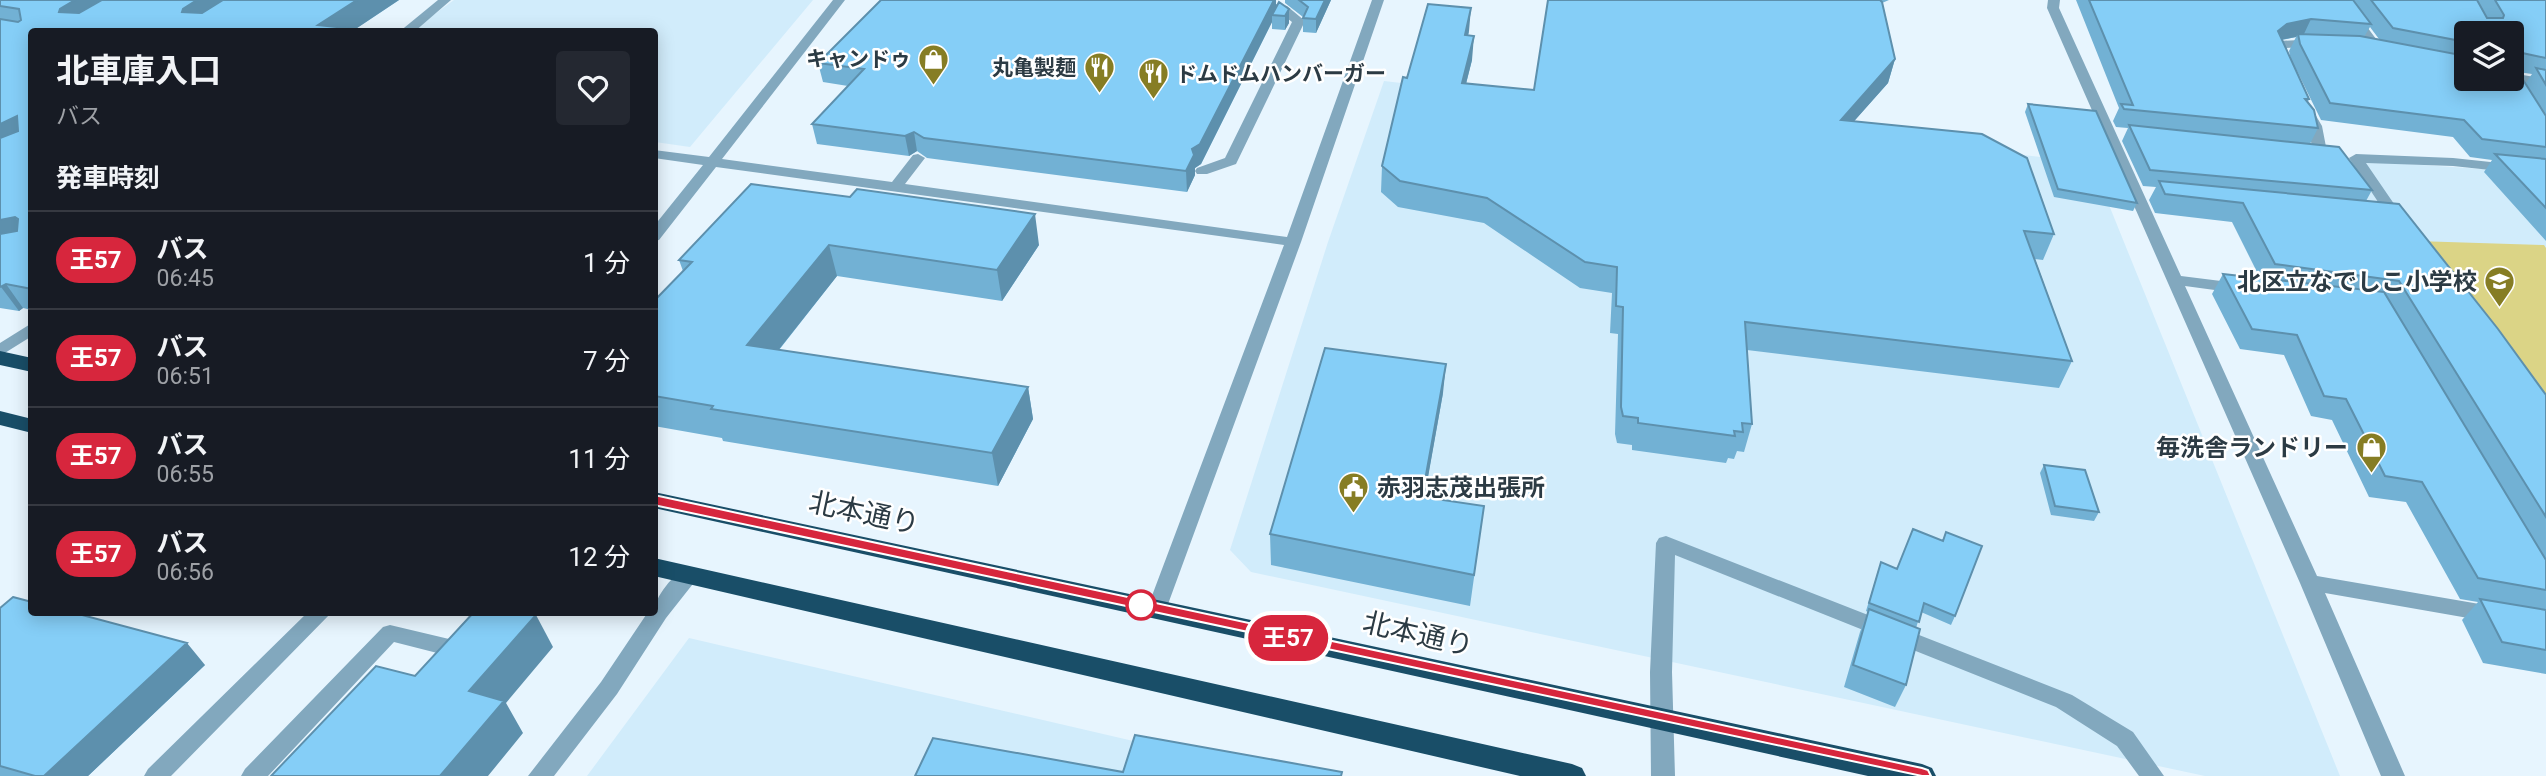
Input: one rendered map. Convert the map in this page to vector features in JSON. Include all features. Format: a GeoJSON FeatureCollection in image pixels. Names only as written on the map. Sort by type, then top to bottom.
{"type":"FeatureCollection","features":[{"type":"Feature","properties":{"kind":"highway"},"geometry":{"type":"LineString","coordinates":[[0,358],[28,364]]}},
{"type":"Feature","properties":{"kind":"highway"},"geometry":{"type":"LineString","coordinates":[[0,418],[28,425]]}},
{"type":"Feature","properties":{"kind":"highway","name":"北本通り"},"geometry":{"type":"LineString","coordinates":[[658,501],[1922,776]]}},
{"type":"Feature","properties":{"kind":"highway"},"geometry":{"type":"LineString","coordinates":[[658,568],[1572,776]]}},
{"type":"Feature","properties":{"kind":"street"},"geometry":{"type":"LineString","coordinates":[[411,28],[445,0]]}},
{"type":"Feature","properties":{"kind":"street"},"geometry":{"type":"LineString","coordinates":[[658,232],[839,0]]}},
{"type":"Feature","properties":{"kind":"street"},"geometry":{"type":"LineString","coordinates":[[1157,609],[1293,242],[1378,0]]}},
{"type":"Feature","properties":{"kind":"street"},"geometry":{"type":"LineString","coordinates":[[2054,0],[2053,8],[2310,583],[2393,776]]}},
{"type":"Feature","properties":{"kind":"street"},"geometry":{"type":"LineString","coordinates":[[2341,0],[2373,50],[2397,53]]}},
{"type":"Feature","properties":{"kind":"street"},"geometry":{"type":"LineString","coordinates":[[1202,171],[1231,161],[1299,21],[1283,9],[1276,8]]}},
{"type":"Feature","properties":{"kind":"street"},"geometry":{"type":"LineString","coordinates":[[2287,72],[2278,48],[2283,44],[2325,44]]}},
{"type":"Feature","properties":{"kind":"street"},"geometry":{"type":"LineString","coordinates":[[2524,82],[2546,83]]}},
{"type":"Feature","properties":{"kind":"street"},"geometry":{"type":"LineString","coordinates":[[2303,104],[2332,154],[2395,217],[2378,215]]}},
{"type":"Feature","properties":{"kind":"street"},"geometry":{"type":"LineString","coordinates":[[2110,133],[2129,135]]}},
{"type":"Feature","properties":{"kind":"street"},"geometry":{"type":"LineString","coordinates":[[2332,154],[2546,172]]}},
{"type":"Feature","properties":{"kind":"street"},"geometry":{"type":"LineString","coordinates":[[658,155],[1293,242]]}},
{"type":"Feature","properties":{"kind":"street"},"geometry":{"type":"LineString","coordinates":[[895,188],[918,158]]}},
{"type":"Feature","properties":{"kind":"street"},"geometry":{"type":"LineString","coordinates":[[2136,192],[2156,194]]}},
{"type":"Feature","properties":{"kind":"street"},"geometry":{"type":"LineString","coordinates":[[2175,280],[2248,289]]}},
{"type":"Feature","properties":{"kind":"street"},"geometry":{"type":"LineString","coordinates":[[0,351],[28,331]]}},
{"type":"Feature","properties":{"kind":"street"},"geometry":{"type":"LineString","coordinates":[[1664,776],[1661,672],[1666,543],[2064,701],[2125,739],[2152,776]]}},
{"type":"Feature","properties":{"kind":"street"},"geometry":{"type":"LineString","coordinates":[[658,614],[689,575]]}},
{"type":"Feature","properties":{"kind":"street"},"geometry":{"type":"LineString","coordinates":[[2310,583],[2507,617]]}},
{"type":"Feature","properties":{"kind":"street"},"geometry":{"type":"LineString","coordinates":[[156,776],[318,616]]}},
{"type":"Feature","properties":{"kind":"street"},"geometry":{"type":"LineString","coordinates":[[253,776],[390,633],[453,649],[482,616]]}},
{"type":"Feature","properties":{"kind":"street"},"geometry":{"type":"LineString","coordinates":[[540,776],[609,688],[656,616]]}},
{"type":"Feature","properties":{"kind":"shaded area"},"geometry":{"type":"Polygon","coordinates":[[[454,0],[813,0],[690,147],[658,142],[658,28],[416,28],[454,0]]]}},
{"type":"Feature","properties":{"kind":"shaded area"},"geometry":{"type":"Polygon","coordinates":[[[1384,81],[2092,163],[2340,776],[2205,776],[1251,572],[1230,550],[1328,242],[1384,81]]]}},
{"type":"Feature","properties":{"kind":"shaded area","name":"北区立なでしこ小学校"},"geometry":{"type":"Polygon","coordinates":[[[2330,159],[2546,176],[2546,434],[2384,215],[2347,181],[2330,159]]]}},
{"type":"Feature","properties":{"kind":"shaded area"},"geometry":{"type":"Polygon","coordinates":[[[2416,241],[2544,245],[2546,425],[2416,241]]]}},
{"type":"Feature","properties":{"kind":"shaded area"},"geometry":{"type":"Polygon","coordinates":[[[689,638],[1185,753],[1178,776],[587,776],[689,638]]]}},
{"type":"Feature","properties":{"kind":"building"},"geometry":{"type":"Polygon","coordinates":[[[0,0],[75,0],[59,12],[79,13],[102,0],[197,0],[182,12],[202,13],[223,0],[357,0],[318,25],[346,28],[28,28],[28,288],[6,284],[0,287],[0,234],[17,231],[18,219],[15,217],[0,220],[0,138],[18,131],[17,116],[0,124],[0,19],[18,22],[21,20],[19,9],[0,6],[0,0]]]}},
{"type":"Feature","properties":{"kind":"building"},"geometry":{"type":"Polygon","coordinates":[[[881,0],[1274,0],[1200,144],[1192,149],[1194,155],[1186,171],[924,138],[914,132],[905,136],[812,124],[864,69],[818,63],[881,0]]]}},
{"type":"Feature","properties":{"kind":"building"},"geometry":{"type":"Polygon","coordinates":[[[1299,0],[1325,0],[1316,19],[1303,18],[1308,7],[1299,0]]]}},
{"type":"Feature","properties":{"kind":"building"},"geometry":{"type":"Polygon","coordinates":[[[1548,0],[1880,0],[1895,59],[1841,120],[1982,134],[2027,158],[2054,234],[2024,231],[2072,361],[1745,322],[1752,424],[1742,423],[1743,432],[1734,431],[1735,436],[1638,423],[1638,418],[1623,416],[1623,307],[1616,306],[1617,267],[1585,262],[1487,198],[1400,181],[1382,166],[1403,77],[1407,78],[1428,4],[1471,8],[1465,35],[1474,36],[1462,83],[1534,90],[1548,0]]]}},
{"type":"Feature","properties":{"kind":"building"},"geometry":{"type":"Polygon","coordinates":[[[2089,0],[2353,0],[2371,24],[2311,19],[2287,24],[2278,31],[2309,99],[2305,99],[2314,110],[2318,128],[2124,109],[2121,104],[2133,105],[2089,0]]]}},
{"type":"Feature","properties":{"kind":"building"},"geometry":{"type":"Polygon","coordinates":[[[2371,0],[2477,0],[2487,18],[2503,18],[2504,15],[2495,0],[2546,0],[2546,58],[2524,53],[2524,21],[2454,21],[2454,40],[2393,28],[2371,0]]]}},
{"type":"Feature","properties":{"kind":"building"},"geometry":{"type":"Polygon","coordinates":[[[1279,2],[1289,9],[1285,16],[1272,15],[1279,2]]]}},
{"type":"Feature","properties":{"kind":"building"},"geometry":{"type":"Polygon","coordinates":[[[2298,34],[2360,36],[2454,54],[2454,91],[2524,91],[2524,81],[2546,116],[2546,147],[2482,139],[2464,120],[2330,103],[2300,44],[2298,34]]]}},
{"type":"Feature","properties":{"kind":"building"},"geometry":{"type":"Polygon","coordinates":[[[2536,68],[2546,70],[2546,85],[2536,68]]]}},
{"type":"Feature","properties":{"kind":"building"},"geometry":{"type":"Polygon","coordinates":[[[2028,104],[2096,111],[2137,203],[2058,189],[2028,104]]]}},
{"type":"Feature","properties":{"kind":"building"},"geometry":{"type":"Polygon","coordinates":[[[2129,125],[2339,147],[2372,190],[2150,170],[2129,125]]]}},
{"type":"Feature","properties":{"kind":"building"},"geometry":{"type":"Polygon","coordinates":[[[2495,154],[2546,159],[2546,208],[2495,154]]]}},
{"type":"Feature","properties":{"kind":"building"},"geometry":{"type":"Polygon","coordinates":[[[2159,181],[2399,204],[2498,329],[2546,395],[2546,517],[2399,281],[2275,264],[2243,203],[2165,194],[2159,181]]]}},
{"type":"Feature","properties":{"kind":"building"},"geometry":{"type":"Polygon","coordinates":[[[751,184],[850,197],[857,189],[1035,214],[997,270],[829,245],[747,345],[1028,387],[992,453],[711,409],[713,406],[658,397],[658,297],[692,262],[679,260],[751,184]]]}},
{"type":"Feature","properties":{"kind":"building"},"geometry":{"type":"Polygon","coordinates":[[[2223,274],[2384,292],[2546,560],[2546,590],[2478,578],[2422,482],[2385,476],[2346,399],[2324,396],[2297,335],[2252,329],[2223,274]]]}},
{"type":"Feature","properties":{"kind":"building"},"geometry":{"type":"Polygon","coordinates":[[[1325,348],[1446,364],[1422,497],[1484,506],[1474,575],[1270,534],[1325,348]]]}},
{"type":"Feature","properties":{"kind":"building"},"geometry":{"type":"Polygon","coordinates":[[[2044,465],[2085,470],[2099,512],[2055,506],[2044,465]]]}},
{"type":"Feature","properties":{"kind":"building"},"geometry":{"type":"Polygon","coordinates":[[[1913,529],[1943,541],[1946,532],[1982,546],[1955,616],[1924,603],[1919,622],[1869,603],[1881,562],[1897,569],[1913,529]]]}},
{"type":"Feature","properties":{"kind":"building"},"geometry":{"type":"Polygon","coordinates":[[[13,597],[28,601],[28,616],[86,616],[187,643],[44,776],[35,776],[0,766],[0,608],[13,597]]]}},
{"type":"Feature","properties":{"kind":"building"},"geometry":{"type":"Polygon","coordinates":[[[2480,599],[2546,610],[2546,650],[2502,642],[2480,599]]]}},
{"type":"Feature","properties":{"kind":"building"},"geometry":{"type":"Polygon","coordinates":[[[1869,609],[1920,629],[1906,685],[1853,665],[1869,609]]]}},
{"type":"Feature","properties":{"kind":"building"},"geometry":{"type":"Polygon","coordinates":[[[470,616],[535,616],[469,691],[504,701],[440,776],[271,776],[376,666],[415,676],[470,616]]]}},
{"type":"Feature","properties":{"kind":"building"},"geometry":{"type":"Polygon","coordinates":[[[1135,735],[1342,772],[1341,776],[915,776],[933,738],[1123,772],[1135,735]]]}},
{"type":"Feature","properties":{"kind":"bus line","name":"王57"},"geometry":{"type":"LineString","coordinates":[[658,501],[1922,776]]}},
{"type":"Feature","properties":{"kind":"place","name":"キャンドゥ"},"geometry":{"type":"Point","coordinates":[934,86]}},
{"type":"Feature","properties":{"kind":"place","name":"丸亀製麺"},"geometry":{"type":"Point","coordinates":[1099,95]}},
{"type":"Feature","properties":{"kind":"place","name":"ドムドムハンバーガー"},"geometry":{"type":"Point","coordinates":[1153,101]}},
{"type":"Feature","properties":{"kind":"place","name":"北区立なでしこ小学校"},"geometry":{"type":"Point","coordinates":[2500,309]}},
{"type":"Feature","properties":{"kind":"place","name":"毎洗舎ランドリー"},"geometry":{"type":"Point","coordinates":[2371,475]}},
{"type":"Feature","properties":{"kind":"place","name":"赤羽志茂出張所"},"geometry":{"type":"Point","coordinates":[1354,515]}}]}
